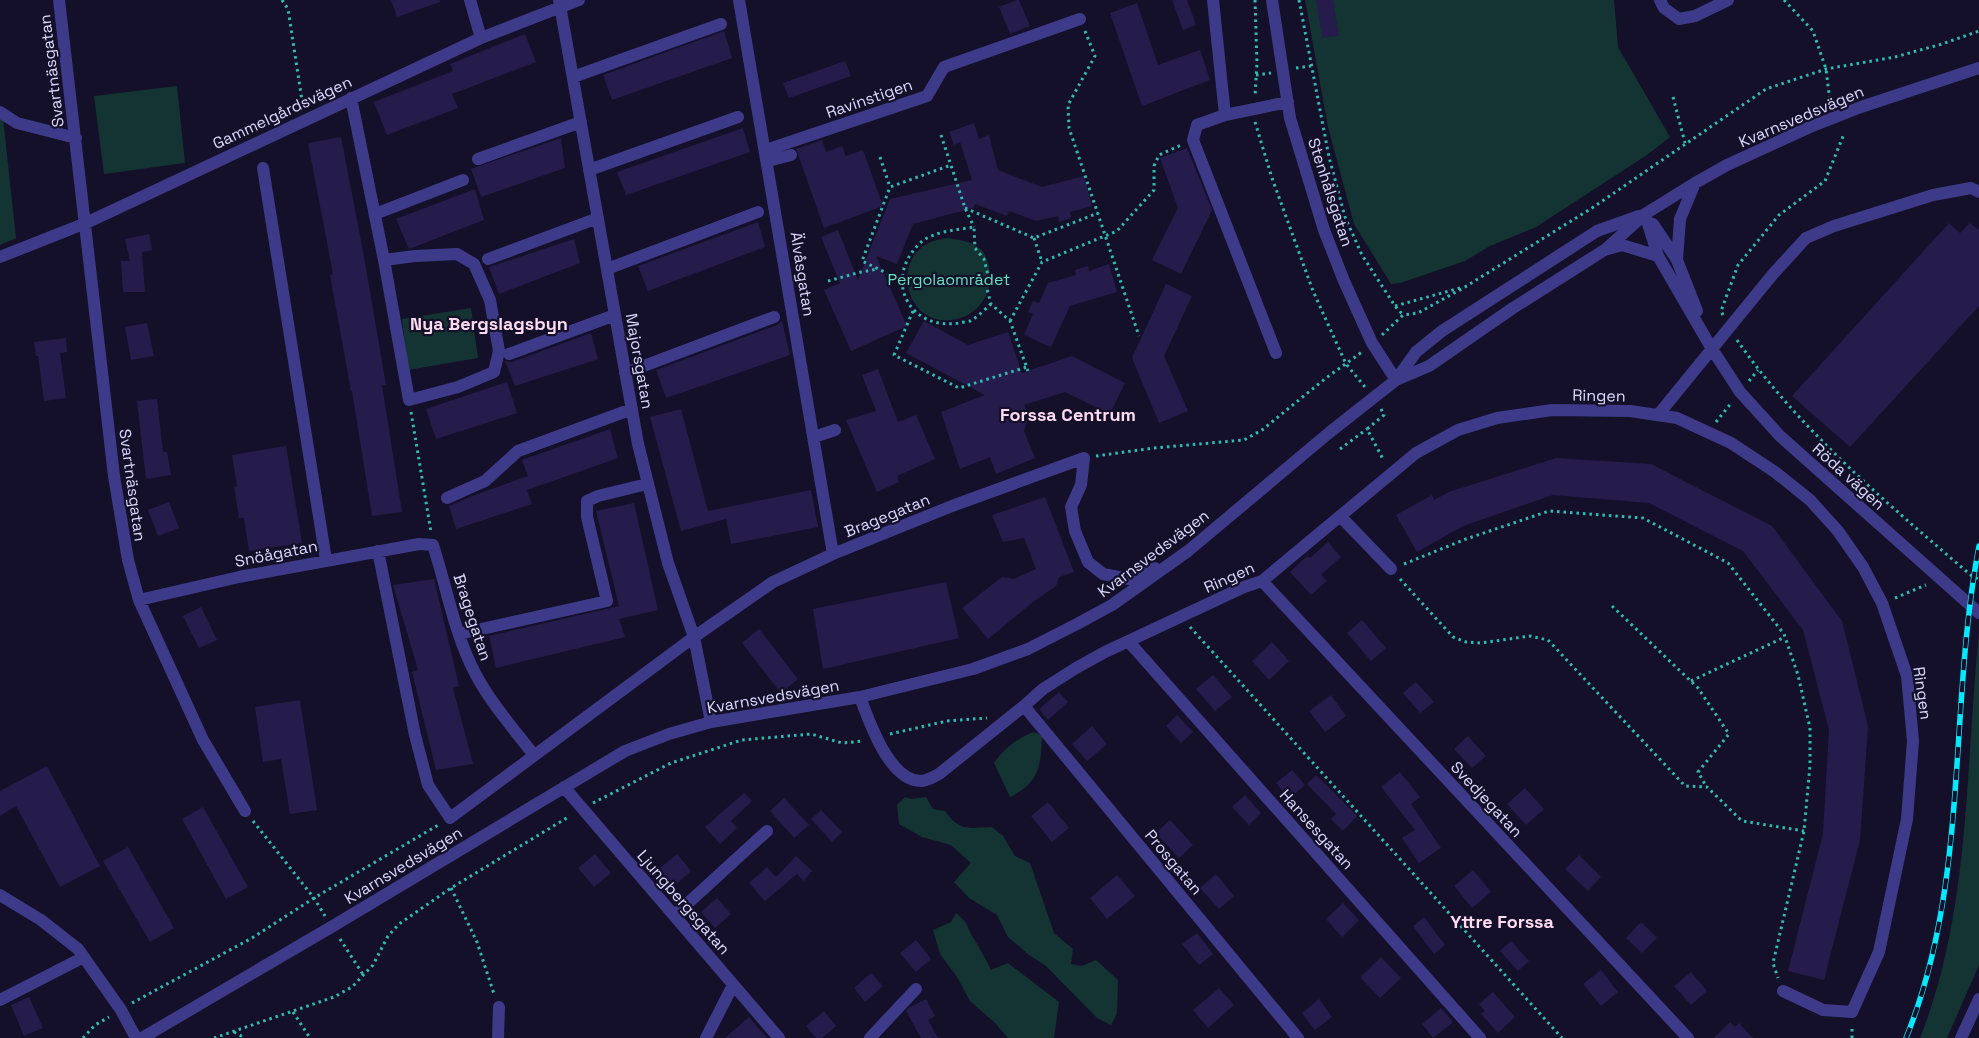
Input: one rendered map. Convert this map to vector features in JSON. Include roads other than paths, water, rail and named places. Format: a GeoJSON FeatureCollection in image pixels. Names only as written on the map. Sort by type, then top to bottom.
{"type":"FeatureCollection","features":[{"type":"Feature","properties":{"kind":"street","name":"Svartnäsgatan"},"geometry":{"type":"LineString","coordinates":[[59,0],[114,476],[126,550],[139,600],[202,740],[245,811]]}},
{"type":"Feature","properties":{"kind":"street"},"geometry":{"type":"LineString","coordinates":[[470,0],[481,38]]}},
{"type":"Feature","properties":{"kind":"street","name":"Gammelgårdsvägen"},"geometry":{"type":"LineString","coordinates":[[0,257],[86,223],[481,38],[560,3],[579,0]]}},
{"type":"Feature","properties":{"kind":"street","name":"Älvåsgatan"},"geometry":{"type":"LineString","coordinates":[[739,0],[767,156],[833,554]]}},
{"type":"Feature","properties":{"kind":"street"},"geometry":{"type":"LineString","coordinates":[[1213,0],[1225,115]]}},
{"type":"Feature","properties":{"kind":"street","name":"Stenhålsgatan"},"geometry":{"type":"LineString","coordinates":[[1272,0],[1290,118],[1324,230],[1344,281],[1372,343],[1396,380]]}},
{"type":"Feature","properties":{"kind":"street"},"geometry":{"type":"LineString","coordinates":[[1660,0],[1664,8],[1679,19],[1695,16],[1728,0]]}},
{"type":"Feature","properties":{"kind":"street","name":"Majorsgatan"},"geometry":{"type":"LineString","coordinates":[[560,3],[625,373],[647,484],[668,563],[694,637],[711,722]]}},
{"type":"Feature","properties":{"kind":"street","name":"Ravinstigen"},"geometry":{"type":"LineString","coordinates":[[767,156],[927,96],[944,67],[1080,19]]}},
{"type":"Feature","properties":{"kind":"street"},"geometry":{"type":"LineString","coordinates":[[573,76],[721,24]]}},
{"type":"Feature","properties":{"kind":"street","name":"Kvarnsvedsvägen"},"geometry":{"type":"LineString","coordinates":[[142,1038],[625,751],[669,734],[711,722],[860,697],[973,669],[1028,649],[1112,605],[1188,551],[1330,432],[1396,380],[1429,366],[1513,308],[1606,249],[1645,214],[1695,183],[1726,165],[1827,120],[1979,68]]}},
{"type":"Feature","properties":{"kind":"street"},"geometry":{"type":"LineString","coordinates":[[352,98],[409,400],[458,387],[494,372],[499,350],[490,300],[474,264],[457,254],[384,260]]}},
{"type":"Feature","properties":{"kind":"street"},"geometry":{"type":"LineString","coordinates":[[1276,353],[1193,140],[1197,125],[1225,115],[1288,102]]}},
{"type":"Feature","properties":{"kind":"street","name":"Svartnäsgatan"},"geometry":{"type":"LineString","coordinates":[[0,112],[17,124],[76,138]]}},
{"type":"Feature","properties":{"kind":"street"},"geometry":{"type":"LineString","coordinates":[[589,170],[738,117]]}},
{"type":"Feature","properties":{"kind":"street"},"geometry":{"type":"LineString","coordinates":[[478,159],[581,122]]}},
{"type":"Feature","properties":{"kind":"street"},"geometry":{"type":"LineString","coordinates":[[767,156],[791,155]]}},
{"type":"Feature","properties":{"kind":"street"},"geometry":{"type":"LineString","coordinates":[[263,168],[326,560]]}},
{"type":"Feature","properties":{"kind":"street"},"geometry":{"type":"LineString","coordinates":[[375,214],[463,180]]}},
{"type":"Feature","properties":{"kind":"street"},"geometry":{"type":"LineString","coordinates":[[1677,260],[1680,219],[1695,183]]}},
{"type":"Feature","properties":{"kind":"street"},"geometry":{"type":"LineString","coordinates":[[1658,415],[1773,274],[1806,238],[1834,226],[1933,195],[1971,188],[1979,192]]}},
{"type":"Feature","properties":{"kind":"street"},"geometry":{"type":"LineString","coordinates":[[607,269],[758,212]]}},
{"type":"Feature","properties":{"kind":"street","name":"Kvarnsvedsvägen"},"geometry":{"type":"LineString","coordinates":[[1396,380],[1416,352],[1442,331],[1597,231],[1645,214]]}},
{"type":"Feature","properties":{"kind":"street","name":"Röda vägen"},"geometry":{"type":"LineString","coordinates":[[1645,214],[1658,256],[1712,349],[1740,392],[1780,436],[1979,613]]}},
{"type":"Feature","properties":{"kind":"street","name":"Röda vägen"},"geometry":{"type":"LineString","coordinates":[[1645,214],[1677,260],[1712,349]]}},
{"type":"Feature","properties":{"kind":"street"},"geometry":{"type":"LineString","coordinates":[[488,258],[598,218]]}},
{"type":"Feature","properties":{"kind":"street"},"geometry":{"type":"LineString","coordinates":[[1606,249],[1622,245],[1658,256]]}},
{"type":"Feature","properties":{"kind":"street"},"geometry":{"type":"LineString","coordinates":[[509,354],[615,315]]}},
{"type":"Feature","properties":{"kind":"street"},"geometry":{"type":"LineString","coordinates":[[625,373],[774,316]]}},
{"type":"Feature","properties":{"kind":"street"},"geometry":{"type":"LineString","coordinates":[[447,498],[485,481],[518,451],[632,409]]}},
{"type":"Feature","properties":{"kind":"street","name":"Ringen"},"geometry":{"type":"LineString","coordinates":[[860,697],[876,737],[891,762],[912,780],[921,781],[938,774],[1013,716],[1043,688],[1076,668],[1105,652],[1244,587],[1262,582],[1416,453],[1458,430],[1497,418],[1552,410],[1630,410],[1677,418],[1730,442],[1775,472],[1810,500],[1838,531],[1867,574],[1882,603],[1907,676],[1913,741],[1908,819],[1879,952],[1852,1012],[1823,1010],[1783,991]]}},
{"type":"Feature","properties":{"kind":"street"},"geometry":{"type":"LineString","coordinates":[[814,437],[836,430]]}},
{"type":"Feature","properties":{"kind":"street","name":"Bragegatan"},"geometry":{"type":"LineString","coordinates":[[378,551],[415,736],[428,785],[450,818],[694,637],[773,582],[833,554],[952,506],[1084,458],[1081,485],[1071,507],[1075,531],[1088,562],[1103,574],[1129,579],[1188,551]]}},
{"type":"Feature","properties":{"kind":"street"},"geometry":{"type":"LineString","coordinates":[[459,634],[607,601],[585,509],[587,501],[598,496],[647,484]]}},
{"type":"Feature","properties":{"kind":"street"},"geometry":{"type":"LineString","coordinates":[[1340,517],[1391,570]]}},
{"type":"Feature","properties":{"kind":"street","name":"Snöågatan"},"geometry":{"type":"LineString","coordinates":[[139,600],[239,576],[419,544]]}},
{"type":"Feature","properties":{"kind":"street","name":"Bragegatan"},"geometry":{"type":"LineString","coordinates":[[419,544],[433,545],[459,634],[475,673],[492,700],[534,754]]}},
{"type":"Feature","properties":{"kind":"street","name":"Svedjegatan"},"geometry":{"type":"LineString","coordinates":[[1262,582],[1688,1038]]}},
{"type":"Feature","properties":{"kind":"street","name":"Hansesgatan"},"geometry":{"type":"LineString","coordinates":[[1129,642],[1480,1038]]}},
{"type":"Feature","properties":{"kind":"street","name":"Prosgatan"},"geometry":{"type":"LineString","coordinates":[[1024,706],[1298,1038]]}},
{"type":"Feature","properties":{"kind":"street","name":"Ljungbergsgatan"},"geometry":{"type":"LineString","coordinates":[[564,787],[778,1038]]}},
{"type":"Feature","properties":{"kind":"street"},"geometry":{"type":"LineString","coordinates":[[675,916],[767,831]]}},
{"type":"Feature","properties":{"kind":"street"},"geometry":{"type":"LineString","coordinates":[[0,895],[41,920],[78,949],[121,1010],[136,1038]]}},
{"type":"Feature","properties":{"kind":"street"},"geometry":{"type":"LineString","coordinates":[[0,1000],[84,957]]}},
{"type":"Feature","properties":{"kind":"street"},"geometry":{"type":"LineString","coordinates":[[706,1038],[733,985]]}},
{"type":"Feature","properties":{"kind":"street"},"geometry":{"type":"LineString","coordinates":[[870,1038],[916,989]]}},
{"type":"Feature","properties":{"kind":"street"},"geometry":{"type":"LineString","coordinates":[[1961,1038],[1979,1000]]}},
{"type":"Feature","properties":{"kind":"street"},"geometry":{"type":"LineString","coordinates":[[498,1038],[499,1006]]}},
{"type":"Feature","properties":{"kind":"railway"},"geometry":{"type":"LineString","coordinates":[[1906,1038],[1926,978],[1940,918],[1949,856],[1964,670],[1979,546]]}},
{"type":"Feature","properties":{"kind":"district","name":"Nya Bergslagsbyn"},"geometry":{"type":"Point","coordinates":[489,324]}},
{"type":"Feature","properties":{"kind":"district","name":"Forssa Centrum"},"geometry":{"type":"Point","coordinates":[1068,415]}},
{"type":"Feature","properties":{"kind":"district","name":"Yttre Forssa"},"geometry":{"type":"Point","coordinates":[1502,922]}},
{"type":"Feature","properties":{"kind":"park label","name":"Pergolaområdet"},"geometry":{"type":"Point","coordinates":[949,279]}}]}
